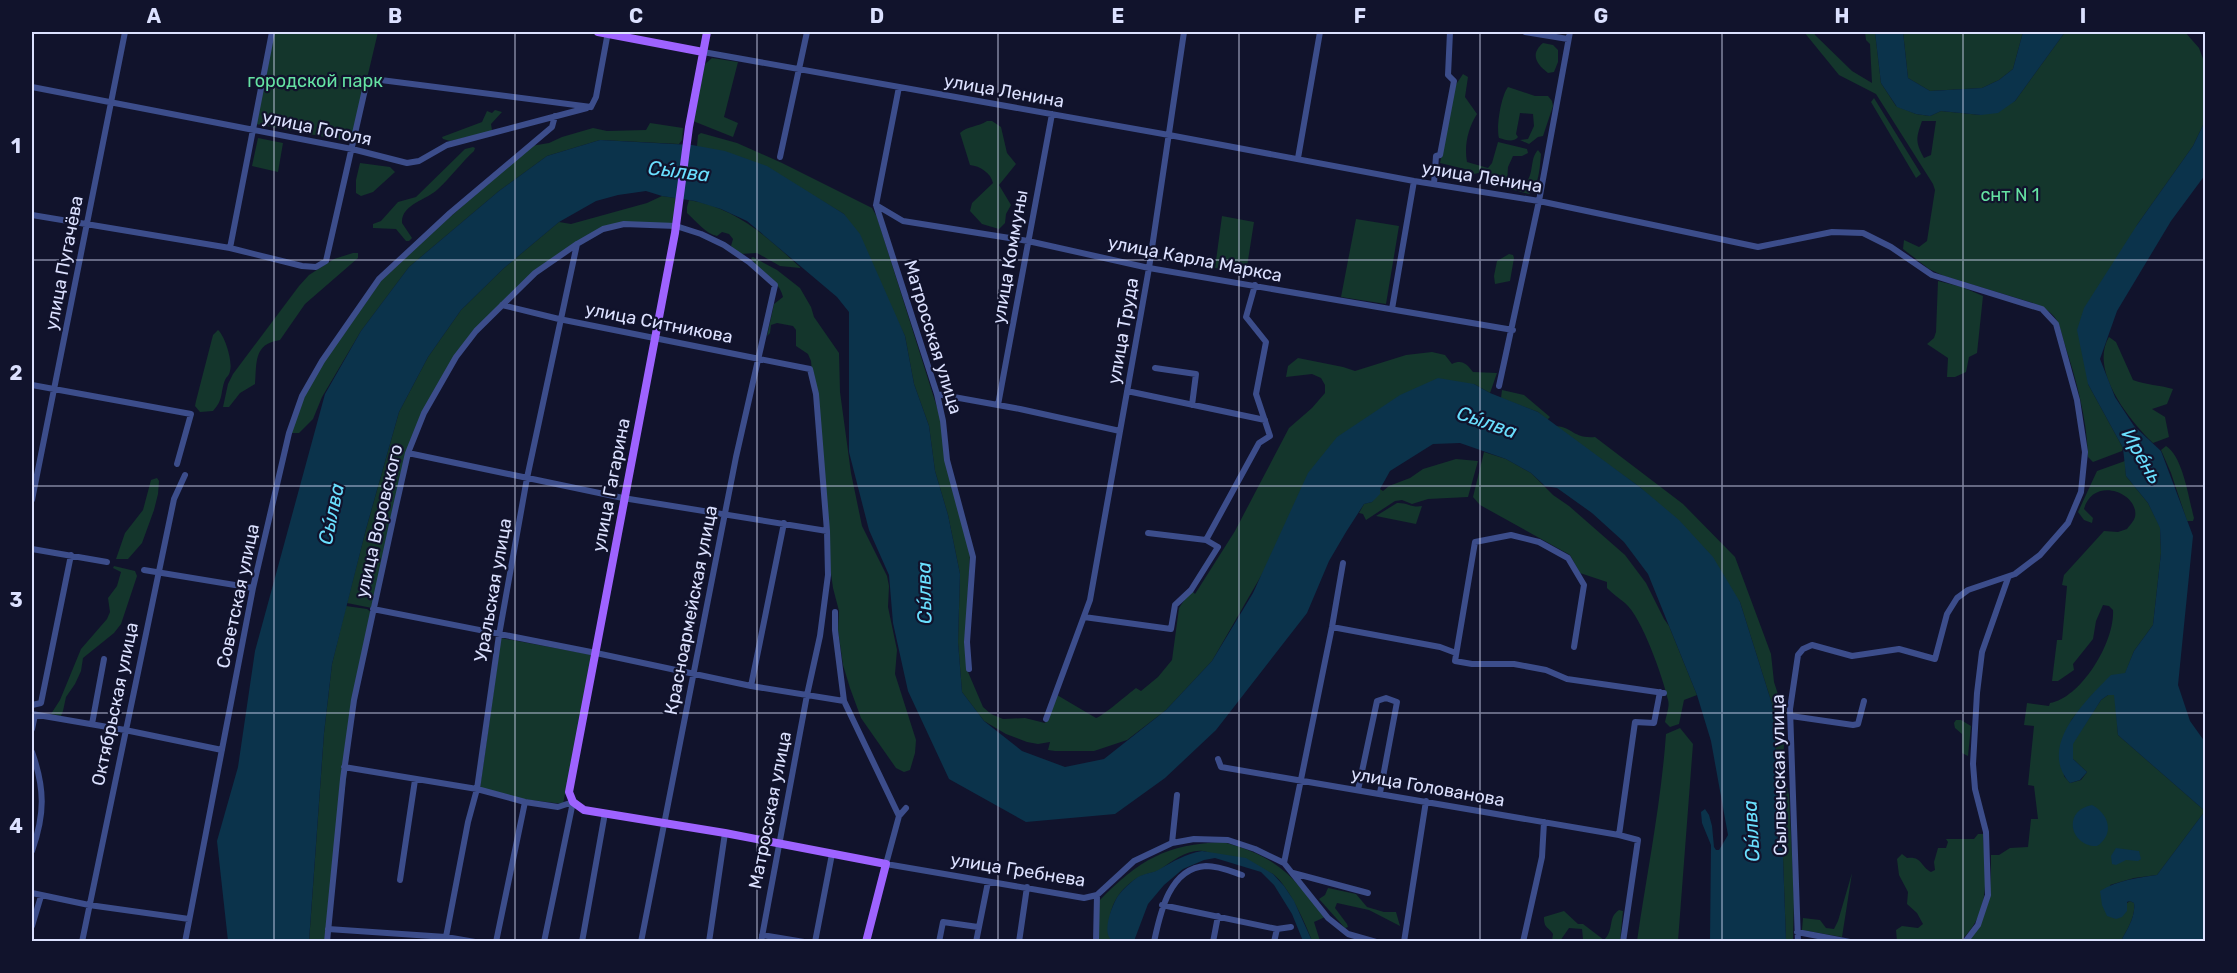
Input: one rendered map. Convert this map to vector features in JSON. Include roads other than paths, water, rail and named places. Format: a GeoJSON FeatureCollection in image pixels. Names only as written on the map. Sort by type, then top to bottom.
{"type":"FeatureCollection","features":[{"type":"Feature","properties":{"kind":"main road","name":"улица Ленина"},"geometry":{"type":"LineString","coordinates":[[598,32],[608,32],[703,52]]}},
{"type":"Feature","properties":{"kind":"main road","name":"улица Гагарина"},"geometry":{"type":"LineString","coordinates":[[573,802],[569,792],[676,226],[689,127],[707,32]]}},
{"type":"Feature","properties":{"kind":"main road","name":"улица Гребнева"},"geometry":{"type":"LineString","coordinates":[[573,802],[584,810],[725,833],[886,864]]}},
{"type":"Feature","properties":{"kind":"main road"},"geometry":{"type":"LineString","coordinates":[[866,942],[886,864]]}},
{"type":"Feature","properties":{"kind":"street","name":"улица Пугачёва"},"geometry":{"type":"LineString","coordinates":[[32,500],[125,32]]}},
{"type":"Feature","properties":{"kind":"street"},"geometry":{"type":"LineString","coordinates":[[230,248],[272,32]]}},
{"type":"Feature","properties":{"kind":"street"},"geometry":{"type":"LineString","coordinates":[[32,215],[230,248],[302,266],[316,267],[326,261],[366,85],[373,79],[591,107],[596,97],[608,32]]}},
{"type":"Feature","properties":{"kind":"street"},"geometry":{"type":"LineString","coordinates":[[780,157],[807,32]]}},
{"type":"Feature","properties":{"kind":"street","name":"улица Труда"},"geometry":{"type":"LineString","coordinates":[[1084,617],[1090,600],[1149,268],[1184,32]]}},
{"type":"Feature","properties":{"kind":"street"},"geometry":{"type":"LineString","coordinates":[[1298,158],[1320,32]]}},
{"type":"Feature","properties":{"kind":"street"},"geometry":{"type":"LineString","coordinates":[[1434,184],[1436,156],[1440,155],[1454,81],[1448,75],[1450,32]]}},
{"type":"Feature","properties":{"kind":"street"},"geometry":{"type":"LineString","coordinates":[[1499,386],[1513,330],[1539,201],[1569,35],[1525,32]]}},
{"type":"Feature","properties":{"kind":"street","name":"улица Ленина"},"geometry":{"type":"LineString","coordinates":[[703,52],[1298,158],[1414,181],[1539,201],[1758,248],[1832,232],[1863,233],[1891,247],[1932,275],[2042,309],[2056,324],[2077,400],[2085,452],[2084,476],[2075,509],[2063,530],[2040,555],[2008,578],[1968,590],[1957,598],[1947,614],[1935,659]]}},
{"type":"Feature","properties":{"kind":"street","name":"улица Гоголя"},"geometry":{"type":"LineString","coordinates":[[32,87],[351,149],[407,163],[419,161],[447,145],[591,107]]}},
{"type":"Feature","properties":{"kind":"street","name":"Матросская улица"},"geometry":{"type":"LineString","coordinates":[[899,87],[876,205],[937,394],[943,421],[947,460],[973,557],[967,642],[969,669]]}},
{"type":"Feature","properties":{"kind":"street","name":"улица Коммуны"},"geometry":{"type":"LineString","coordinates":[[998,405],[1052,114]]}},
{"type":"Feature","properties":{"kind":"street","name":"Советская улица"},"geometry":{"type":"LineString","coordinates":[[185,942],[254,588],[289,433],[302,396],[322,361],[379,279],[450,213],[552,127],[555,116]]}},
{"type":"Feature","properties":{"kind":"street"},"geometry":{"type":"LineString","coordinates":[[1392,309],[1414,181]]}},
{"type":"Feature","properties":{"kind":"street","name":"улица Карла Маркса"},"geometry":{"type":"LineString","coordinates":[[876,205],[903,221],[1028,241],[1149,268],[1513,330]]}},
{"type":"Feature","properties":{"kind":"street","name":"улица Воровского"},"geometry":{"type":"LineString","coordinates":[[327,942],[344,767],[354,700],[373,609],[408,453],[424,414],[456,357],[477,331],[535,273],[603,229],[624,224],[676,226],[701,234],[724,245],[749,262],[775,285]]}},
{"type":"Feature","properties":{"kind":"street","name":"Уральская улица"},"geometry":{"type":"LineString","coordinates":[[445,939],[468,822],[477,789],[499,635],[527,478],[559,319],[577,244]]}},
{"type":"Feature","properties":{"kind":"street","name":"Красноармейская улица"},"geometry":{"type":"LineString","coordinates":[[641,942],[724,514],[775,285]]}},
{"type":"Feature","properties":{"kind":"street"},"geometry":{"type":"LineString","coordinates":[[1206,540],[1259,443],[1270,436],[1256,394],[1266,342],[1246,318],[1255,285]]}},
{"type":"Feature","properties":{"kind":"street","name":"улица Ситникова"},"geometry":{"type":"LineString","coordinates":[[502,305],[559,319],[810,369]]}},
{"type":"Feature","properties":{"kind":"street"},"geometry":{"type":"LineString","coordinates":[[1155,368],[1196,374],[1192,405]]}},
{"type":"Feature","properties":{"kind":"street","name":"Матросская улица"},"geometry":{"type":"LineString","coordinates":[[804,942],[761,938],[820,636],[828,575],[827,531],[816,393],[810,369]]}},
{"type":"Feature","properties":{"kind":"street"},"geometry":{"type":"LineString","coordinates":[[32,385],[191,414],[177,464]]}},
{"type":"Feature","properties":{"kind":"street"},"geometry":{"type":"LineString","coordinates":[[1127,391],[1265,420]]}},
{"type":"Feature","properties":{"kind":"street"},"geometry":{"type":"LineString","coordinates":[[937,394],[1120,431]]}},
{"type":"Feature","properties":{"kind":"street"},"geometry":{"type":"LineString","coordinates":[[408,453],[623,498],[827,531]]}},
{"type":"Feature","properties":{"kind":"street","name":"Октябрьская улица"},"geometry":{"type":"LineString","coordinates":[[82,942],[158,572],[174,500],[185,475]]}},
{"type":"Feature","properties":{"kind":"street"},"geometry":{"type":"LineString","coordinates":[[751,686],[784,523]]}},
{"type":"Feature","properties":{"kind":"street"},"geometry":{"type":"LineString","coordinates":[[1046,719],[1084,617],[1171,629],[1175,605],[1191,591],[1218,547],[1206,540],[1148,533]]}},
{"type":"Feature","properties":{"kind":"street"},"geometry":{"type":"LineString","coordinates":[[1574,647],[1584,585],[1568,558],[1539,542],[1510,535],[1475,542],[1455,661],[1472,664],[1514,663],[1546,670],[1567,679],[1662,693],[1654,723],[1635,722],[1619,835]]}},
{"type":"Feature","properties":{"kind":"street"},"geometry":{"type":"LineString","coordinates":[[32,549],[107,562]]}},
{"type":"Feature","properties":{"kind":"street"},"geometry":{"type":"LineString","coordinates":[[32,705],[41,703],[70,555]]}},
{"type":"Feature","properties":{"kind":"street"},"geometry":{"type":"LineString","coordinates":[[1284,863],[1343,563]]}},
{"type":"Feature","properties":{"kind":"street"},"geometry":{"type":"LineString","coordinates":[[144,570],[254,588]]}},
{"type":"Feature","properties":{"kind":"street"},"geometry":{"type":"LineString","coordinates":[[1965,942],[1978,925],[1988,895],[1986,832],[1975,789],[1973,764],[1977,693],[1982,652],[2008,578]]}},
{"type":"Feature","properties":{"kind":"street"},"geometry":{"type":"LineString","coordinates":[[373,609],[751,686],[844,701]]}},
{"type":"Feature","properties":{"kind":"street"},"geometry":{"type":"LineString","coordinates":[[835,612],[835,630],[844,701],[899,816]]}},
{"type":"Feature","properties":{"kind":"street"},"geometry":{"type":"LineString","coordinates":[[1332,627],[1440,647],[1456,653]]}},
{"type":"Feature","properties":{"kind":"street","name":"Сылвенская улица"},"geometry":{"type":"LineString","coordinates":[[1798,942],[1791,716],[1791,694],[1796,658],[1809,646],[1815,646],[1852,656],[1899,649],[1935,659]]}},
{"type":"Feature","properties":{"kind":"street"},"geometry":{"type":"LineString","coordinates":[[92,724],[104,659]]}},
{"type":"Feature","properties":{"kind":"street"},"geometry":{"type":"LineString","coordinates":[[1358,790],[1377,700],[1391,699],[1397,702],[1380,793]]}},
{"type":"Feature","properties":{"kind":"street"},"geometry":{"type":"LineString","coordinates":[[1791,716],[1853,725],[1858,723],[1864,701]]}},
{"type":"Feature","properties":{"kind":"street"},"geometry":{"type":"LineString","coordinates":[[32,729],[33,715],[125,730],[222,750]]}},
{"type":"Feature","properties":{"kind":"street"},"geometry":{"type":"LineString","coordinates":[[32,752],[43,798],[37,836],[32,851]]}},
{"type":"Feature","properties":{"kind":"street","name":"улица Голованова"},"geometry":{"type":"LineString","coordinates":[[1218,759],[1221,767],[1426,801],[1638,840],[1623,942]]}},
{"type":"Feature","properties":{"kind":"street","name":"улица Гребнева"},"geometry":{"type":"LineString","coordinates":[[344,767],[477,789],[525,802],[558,807],[573,802]]}},
{"type":"Feature","properties":{"kind":"street"},"geometry":{"type":"LineString","coordinates":[[400,880],[415,780]]}},
{"type":"Feature","properties":{"kind":"street"},"geometry":{"type":"LineString","coordinates":[[1172,843],[1177,795]]}},
{"type":"Feature","properties":{"kind":"street"},"geometry":{"type":"LineString","coordinates":[[1404,942],[1426,801]]}},
{"type":"Feature","properties":{"kind":"street"},"geometry":{"type":"LineString","coordinates":[[496,942],[525,802]]}},
{"type":"Feature","properties":{"kind":"street","name":"улица Гагарина"},"geometry":{"type":"LineString","coordinates":[[544,942],[573,802]]}},
{"type":"Feature","properties":{"kind":"street"},"geometry":{"type":"LineString","coordinates":[[886,864],[899,816],[906,807]]}},
{"type":"Feature","properties":{"kind":"street"},"geometry":{"type":"LineString","coordinates":[[582,942],[605,813]]}},
{"type":"Feature","properties":{"kind":"street"},"geometry":{"type":"LineString","coordinates":[[1523,942],[1542,856],[1544,822]]}},
{"type":"Feature","properties":{"kind":"street"},"geometry":{"type":"LineString","coordinates":[[709,942],[725,833]]}},
{"type":"Feature","properties":{"kind":"street","name":"улица Гребнева"},"geometry":{"type":"LineString","coordinates":[[886,864],[1084,897],[1097,895],[1134,861],[1172,843],[1194,839],[1228,840],[1255,849],[1284,863],[1328,918],[1348,934],[1376,942]]}},
{"type":"Feature","properties":{"kind":"street"},"geometry":{"type":"LineString","coordinates":[[815,942],[832,854]]}},
{"type":"Feature","properties":{"kind":"street"},"geometry":{"type":"LineString","coordinates":[[1154,942],[1162,905],[1175,883],[1190,871],[1204,866],[1221,867],[1242,875]]}},
{"type":"Feature","properties":{"kind":"street"},"geometry":{"type":"LineString","coordinates":[[1292,873],[1368,893]]}},
{"type":"Feature","properties":{"kind":"street"},"geometry":{"type":"LineString","coordinates":[[976,942],[988,882]]}},
{"type":"Feature","properties":{"kind":"street"},"geometry":{"type":"LineString","coordinates":[[1019,942],[1027,887]]}},
{"type":"Feature","properties":{"kind":"street"},"geometry":{"type":"LineString","coordinates":[[32,893],[89,905],[189,919]]}},
{"type":"Feature","properties":{"kind":"street"},"geometry":{"type":"LineString","coordinates":[[1096,942],[1097,895]]}},
{"type":"Feature","properties":{"kind":"street"},"geometry":{"type":"LineString","coordinates":[[32,926],[41,896]]}},
{"type":"Feature","properties":{"kind":"street"},"geometry":{"type":"LineString","coordinates":[[1162,905],[1277,929],[1291,927]]}},
{"type":"Feature","properties":{"kind":"street"},"geometry":{"type":"LineString","coordinates":[[1213,942],[1218,916]]}},
{"type":"Feature","properties":{"kind":"street"},"geometry":{"type":"LineString","coordinates":[[939,942],[943,921],[978,927]]}},
{"type":"Feature","properties":{"kind":"street"},"geometry":{"type":"LineString","coordinates":[[328,929],[392,938],[475,942]]}},
{"type":"Feature","properties":{"kind":"street"},"geometry":{"type":"LineString","coordinates":[[1274,942],[1277,929]]}},
{"type":"Feature","properties":{"kind":"street"},"geometry":{"type":"LineString","coordinates":[[1797,932],[1850,942]]}},
{"type":"Feature","properties":{"kind":"water"},"geometry":{"type":"Polygon","coordinates":[[[1875,32],[1903,32],[1908,78],[1930,91],[1982,88],[1999,80],[2013,69],[2023,32],[2065,32],[2015,101],[1998,113],[1981,115],[1941,111],[1930,116],[1897,107],[1881,83],[1875,32]]]}},
{"type":"Feature","properties":{"kind":"water","name":"Ире́нь"},"geometry":{"type":"Polygon","coordinates":[[[2205,121],[2205,175],[2171,221],[2117,311],[2100,359],[2115,397],[2134,426],[2161,451],[2193,536],[2178,685],[2190,721],[2205,742],[2205,811],[2118,735],[2114,695],[2108,695],[2101,700],[2073,744],[2073,759],[2087,772],[2080,780],[2070,783],[2061,769],[2059,755],[2068,725],[2078,711],[2111,675],[2125,673],[2134,651],[2153,625],[2161,553],[2160,528],[2148,503],[2126,476],[2123,448],[2088,384],[2077,330],[2084,308],[2137,225],[2193,146],[2205,121]]]}},
{"type":"Feature","properties":{"kind":"water","name":"Сы́лва"},"geometry":{"type":"Polygon","coordinates":[[[600,140],[692,145],[725,151],[767,166],[844,214],[860,234],[905,336],[914,384],[929,426],[935,471],[948,515],[960,574],[958,642],[962,692],[984,721],[1022,751],[1065,767],[1104,759],[1166,710],[1212,661],[1253,593],[1308,473],[1337,437],[1400,395],[1438,378],[1474,384],[1490,393],[1538,412],[1641,488],[1679,520],[1713,557],[1740,602],[1772,704],[1782,830],[1786,941],[1710,941],[1711,845],[1702,823],[1701,812],[1705,809],[1709,815],[1716,850],[1719,850],[1728,835],[1711,741],[1697,695],[1648,574],[1624,542],[1592,513],[1557,488],[1545,486],[1531,473],[1506,459],[1460,443],[1433,444],[1390,471],[1380,489],[1380,494],[1372,502],[1364,504],[1329,561],[1307,613],[1216,730],[1165,778],[1115,814],[1026,822],[949,779],[908,691],[893,623],[889,575],[869,530],[849,452],[849,312],[837,297],[747,221],[721,209],[695,201],[646,191],[596,201],[559,222],[504,268],[461,310],[428,357],[399,412],[366,529],[332,664],[324,733],[309,941],[228,941],[217,841],[238,767],[255,651],[325,394],[361,331],[409,267],[499,191],[547,156],[600,140]]]}},
{"type":"Feature","properties":{"kind":"water"},"geometry":{"type":"Polygon","coordinates":[[[2092,805],[2098,809],[2108,824],[2106,836],[2097,846],[2081,841],[2073,828],[2076,814],[2092,805]]]}},
{"type":"Feature","properties":{"kind":"water"},"geometry":{"type":"Polygon","coordinates":[[[2205,811],[2205,941],[2121,941],[2132,918],[2134,903],[2127,902],[2127,911],[2122,917],[2116,919],[2107,916],[2102,905],[2100,891],[2135,878],[2157,875],[2205,811]]]}},
{"type":"Feature","properties":{"kind":"water"},"geometry":{"type":"Polygon","coordinates":[[[2116,848],[2139,851],[2141,859],[2112,864],[2111,856],[2116,848]]]}},
{"type":"Feature","properties":{"kind":"water"},"geometry":{"type":"Polygon","coordinates":[[[1202,851],[1246,858],[1273,874],[1294,901],[1312,941],[1303,941],[1292,914],[1274,885],[1261,872],[1215,858],[1183,869],[1164,885],[1148,904],[1134,941],[1115,942],[1110,939],[1107,928],[1110,913],[1118,896],[1127,886],[1141,876],[1185,856],[1202,851]]]}},
{"type":"Feature","properties":{"kind":"park label","name":"городской парк"},"geometry":{"type":"Point","coordinates":[315,81]}},
{"type":"Feature","properties":{"kind":"park label","name":"снт N 1"},"geometry":{"type":"Point","coordinates":[2010,195]}}]}
